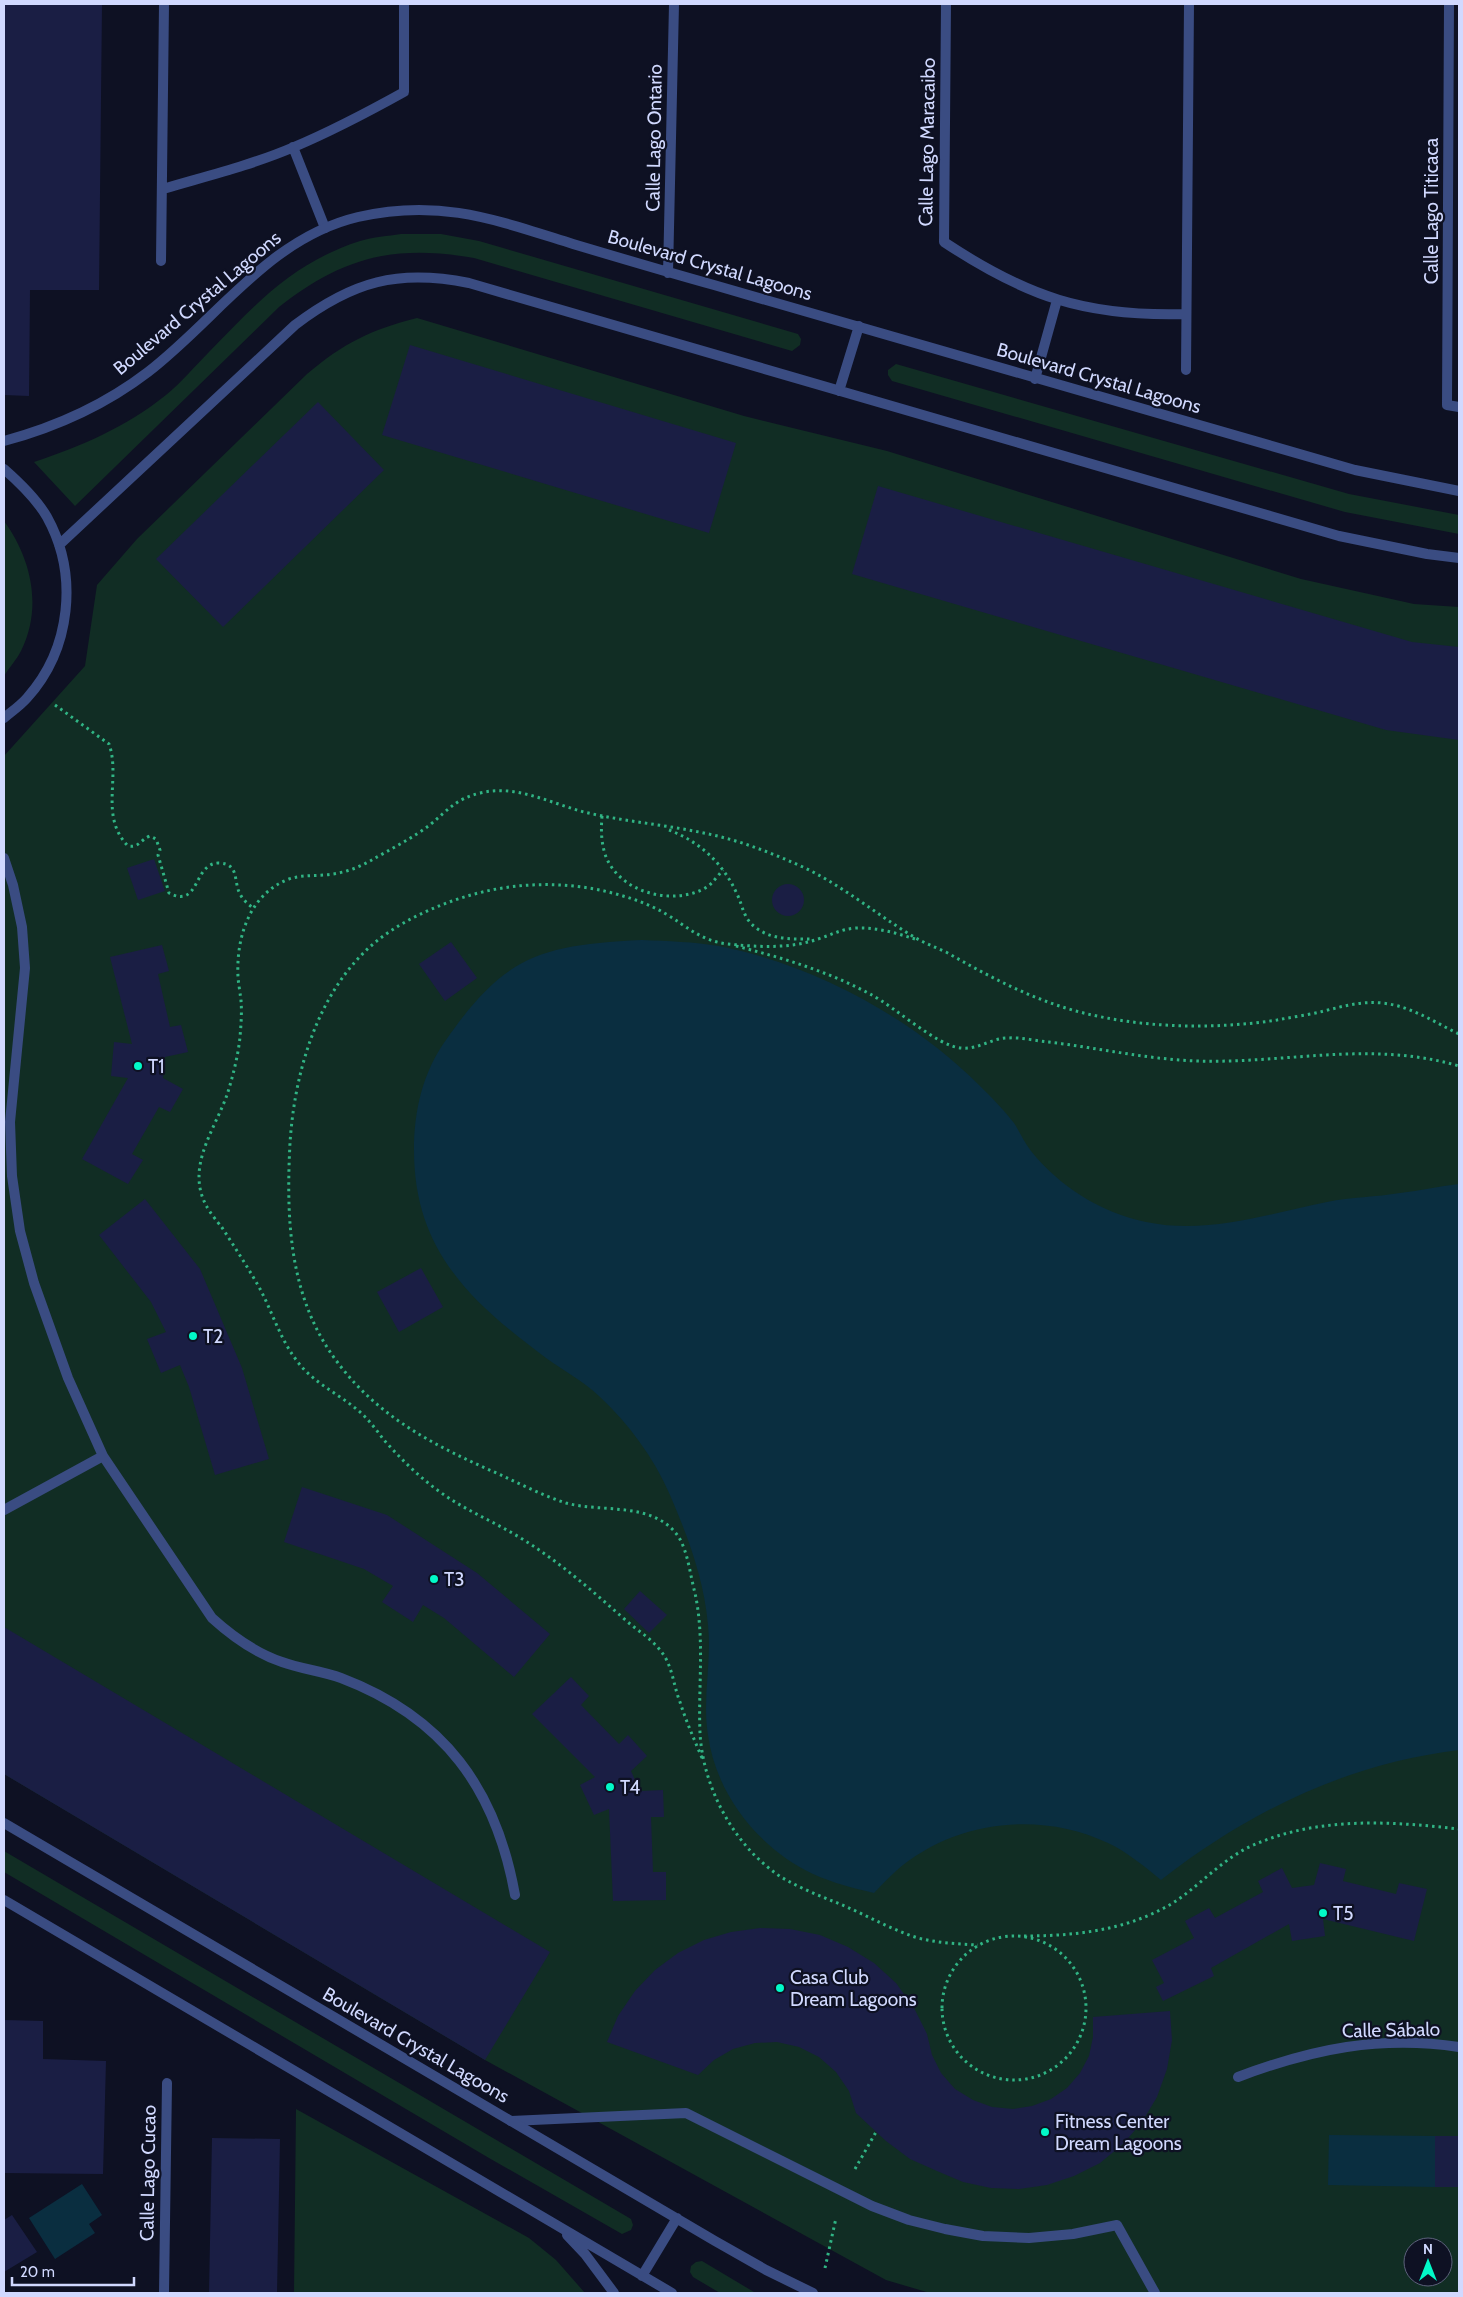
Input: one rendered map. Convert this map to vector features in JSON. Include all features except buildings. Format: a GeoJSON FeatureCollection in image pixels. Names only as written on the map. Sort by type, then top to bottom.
{"type":"FeatureCollection","features":[{"type":"Feature","properties":{"kind":"street"},"geometry":{"type":"LineString","coordinates":[[161,261],[164,4]]}},
{"type":"Feature","properties":{"kind":"street"},"geometry":{"type":"LineString","coordinates":[[163,189],[228,170],[293,147],[350,122],[404,92],[404,4]]}},
{"type":"Feature","properties":{"kind":"street","name":"Calle Lago Ontario"},"geometry":{"type":"LineString","coordinates":[[668,272],[674,4]]}},
{"type":"Feature","properties":{"kind":"street","name":"Calle Lago Maracaibo"},"geometry":{"type":"LineString","coordinates":[[946,4],[944,242],[980,266],[1017,286],[1057,300],[1099,311],[1142,315],[1186,314]]}},
{"type":"Feature","properties":{"kind":"street"},"geometry":{"type":"LineString","coordinates":[[1186,370],[1189,4]]}},
{"type":"Feature","properties":{"kind":"street","name":"Calle Lago Titicaca"},"geometry":{"type":"LineString","coordinates":[[1449,4],[1447,405],[1459,406]]}},
{"type":"Feature","properties":{"kind":"street"},"geometry":{"type":"LineString","coordinates":[[293,147],[325,228]]}},
{"type":"Feature","properties":{"kind":"street","name":"Boulevard Crystal Lagoons"},"geometry":{"type":"LineString","coordinates":[[4,441],[70,419],[111,397],[149,371],[282,251],[325,228],[356,218],[399,209],[443,209],[485,217],[1035,379],[1355,470],[1459,491]]}},
{"type":"Feature","properties":{"kind":"street"},"geometry":{"type":"LineString","coordinates":[[59,545],[295,325],[319,306],[345,292],[373,283],[405,277],[437,277],[469,283],[1339,536],[1459,558]]}},
{"type":"Feature","properties":{"kind":"street"},"geometry":{"type":"LineString","coordinates":[[1035,379],[1057,300]]}},
{"type":"Feature","properties":{"kind":"street"},"geometry":{"type":"LineString","coordinates":[[839,391],[859,326]]}},
{"type":"Feature","properties":{"kind":"street"},"geometry":{"type":"LineString","coordinates":[[4,469],[28,491],[46,517],[59,545],[67,586],[64,627],[50,665],[26,699],[4,718]]}},
{"type":"Feature","properties":{"kind":"street"},"geometry":{"type":"LineString","coordinates":[[4,858],[13,885],[22,927],[25,968],[10,1122],[12,1176],[20,1231],[34,1283],[68,1378],[103,1456],[212,1618],[234,1637],[259,1652],[282,1662],[339,1677],[369,1690],[398,1705],[424,1724],[448,1747],[468,1772],[486,1800],[507,1854],[515,1895]]}},
{"type":"Feature","properties":{"kind":"street"},"geometry":{"type":"LineString","coordinates":[[4,1510],[103,1456]]}},
{"type":"Feature","properties":{"kind":"street","name":"Boulevard Crystal Lagoons"},"geometry":{"type":"LineString","coordinates":[[4,1823],[766,2270],[813,2293]]}},
{"type":"Feature","properties":{"kind":"street"},"geometry":{"type":"LineString","coordinates":[[4,1900],[672,2293]]}},
{"type":"Feature","properties":{"kind":"street","name":"Calle Sábalo"},"geometry":{"type":"LineString","coordinates":[[1238,2077],[1283,2060],[1325,2049],[1362,2044],[1416,2044],[1459,2047]]}},
{"type":"Feature","properties":{"kind":"street","name":"Calle Lago Cucao"},"geometry":{"type":"LineString","coordinates":[[164,2293],[167,2083]]}},
{"type":"Feature","properties":{"kind":"street"},"geometry":{"type":"LineString","coordinates":[[511,2121],[686,2113],[872,2206],[908,2220],[945,2230],[984,2236],[1029,2238],[1073,2234],[1117,2225],[1155,2293]]}},
{"type":"Feature","properties":{"kind":"street"},"geometry":{"type":"LineString","coordinates":[[642,2276],[677,2218]]}},
{"type":"Feature","properties":{"kind":"street"},"geometry":{"type":"LineString","coordinates":[[556,2224],[585,2254],[614,2293]]}},
{"type":"Feature","properties":{"kind":"path"},"geometry":{"type":"LineString","coordinates":[[34,689],[109,744],[115,770],[111,798],[116,827],[128,846],[134,847],[139,845],[143,839],[150,836],[156,839],[160,850],[158,855],[169,893],[183,897],[189,895],[208,867],[215,863],[222,863],[231,866],[236,874],[239,893],[252,908]]}},
{"type":"Feature","properties":{"kind":"path"},"geometry":{"type":"LineString","coordinates":[[918,940],[878,912],[808,870],[761,850],[713,835],[602,816],[511,790],[492,790],[474,794],[457,801],[443,810],[431,823],[362,866],[344,872],[326,875],[308,874],[291,878],[275,886],[252,908],[244,929],[239,952],[238,978],[242,1003],[240,1035],[235,1066],[228,1092],[202,1154],[198,1172],[200,1190],[207,1209],[220,1224],[263,1294],[285,1343],[314,1380],[342,1396],[366,1418],[412,1469],[437,1490],[465,1509],[516,1535],[564,1566],[628,1624],[652,1641],[669,1665],[676,1694],[702,1758],[710,1784],[722,1809],[738,1836],[760,1861],[780,1876],[801,1888],[866,1914],[892,1928],[920,1938],[949,1944],[978,1945]]}},
{"type":"Feature","properties":{"kind":"path"},"geometry":{"type":"LineString","coordinates":[[602,816],[601,836],[605,856],[616,873],[628,884],[642,891],[657,895],[691,893],[708,886],[723,870]]}},
{"type":"Feature","properties":{"kind":"path"},"geometry":{"type":"LineString","coordinates":[[664,827],[698,845],[714,858],[738,896],[746,918],[755,927],[766,934],[784,938],[817,940]]}},
{"type":"Feature","properties":{"kind":"path"},"geometry":{"type":"LineString","coordinates":[[702,1758],[700,1727],[702,1688],[698,1609],[686,1552],[679,1538],[669,1527],[642,1513],[585,1507],[561,1501],[457,1456],[408,1428],[362,1390],[340,1366],[322,1339],[309,1311],[296,1274],[290,1235],[288,1185],[292,1114],[298,1077],[321,1014],[351,967],[364,952],[388,932],[416,916],[473,894],[507,886],[543,884],[574,886],[605,891],[638,901],[668,915],[696,935],[788,959],[841,979],[887,1004],[949,1046],[977,1047],[990,1041],[1008,1038],[1085,1046],[1161,1058],[1243,1060],[1349,1052],[1384,1053],[1418,1057],[1459,1066]]}},
{"type":"Feature","properties":{"kind":"path"},"geometry":{"type":"LineString","coordinates":[[730,944],[792,945],[817,940],[840,930],[858,928],[877,929],[918,940],[943,950],[966,965],[1021,992],[1080,1012],[1114,1019],[1182,1025],[1216,1025],[1270,1021],[1323,1012],[1342,1006],[1380,1003],[1422,1014],[1459,1034]]}},
{"type":"Feature","properties":{"kind":"path"},"geometry":{"type":"LineString","coordinates":[[1024,1936],[1047,1943],[1066,1957],[1080,1976],[1086,1999],[1086,2007],[1085,2023],[1076,2045],[1060,2063],[1040,2075],[1016,2080],[993,2076],[972,2066],[955,2049],[945,2028],[942,2004],[947,1981],[960,1961],[978,1945],[1000,1937],[1024,1936],[1062,1936],[1100,1930],[1133,1921],[1165,1908],[1221,1864],[1246,1849],[1302,1830],[1330,1824],[1367,1822],[1459,1829]]}},
{"type":"Feature","properties":{"kind":"green space"},"geometry":{"type":"Polygon","coordinates":[[[401,234],[441,234],[479,241],[798,334],[801,339],[800,345],[792,351],[474,258],[445,254],[394,254],[370,258],[325,276],[279,307],[75,506],[34,462],[103,434],[151,406],[177,385],[260,301],[277,286],[314,261],[360,241],[401,234]]]}},
{"type":"Feature","properties":{"kind":"green space"},"geometry":{"type":"Polygon","coordinates":[[[417,318],[744,416],[887,451],[1301,579],[1414,604],[1459,607],[1459,2293],[930,2293],[886,2280],[485,2060],[4,1774],[4,756],[85,666],[97,585],[137,539],[307,374],[346,346],[385,327],[417,318]]]}},
{"type":"Feature","properties":{"kind":"green space"},"geometry":{"type":"Polygon","coordinates":[[[896,364],[1349,494],[1459,515],[1459,534],[1345,512],[892,381],[888,375],[888,370],[896,364]]]}},
{"type":"Feature","properties":{"kind":"green space"},"geometry":{"type":"Polygon","coordinates":[[[4,521],[21,551],[27,567],[31,583],[32,600],[28,634],[19,654],[4,676],[4,521]]]}},
{"type":"Feature","properties":{"kind":"green space"},"geometry":{"type":"Polygon","coordinates":[[[4,1851],[631,2219],[633,2225],[631,2230],[622,2234],[489,2158],[4,1872],[4,1851]]]}},
{"type":"Feature","properties":{"kind":"green space"},"geometry":{"type":"Polygon","coordinates":[[[296,2109],[529,2238],[556,2260],[585,2293],[294,2293],[296,2109]]]}},
{"type":"Feature","properties":{"kind":"green space"},"geometry":{"type":"Polygon","coordinates":[[[702,2261],[757,2293],[720,2293],[693,2277],[690,2272],[691,2266],[696,2262],[702,2261]]]}},
{"type":"Feature","properties":{"kind":"water"},"geometry":{"type":"Polygon","coordinates":[[[642,940],[719,946],[755,955],[791,966],[826,980],[860,997],[924,1038],[953,1061],[1006,1113],[1031,1151],[1054,1176],[1097,1205],[1129,1218],[1169,1225],[1215,1225],[1336,1200],[1459,1184],[1459,1750],[1417,1757],[1377,1767],[1301,1794],[1229,1833],[1161,1880],[1129,1855],[1108,1843],[1054,1826],[1026,1824],[970,1831],[943,1841],[919,1854],[896,1871],[874,1893],[836,1883],[813,1874],[775,1850],[758,1834],[730,1798],[720,1778],[713,1757],[706,1721],[709,1639],[703,1591],[694,1558],[664,1481],[640,1442],[599,1396],[519,1337],[471,1294],[452,1271],[436,1245],[424,1217],[417,1186],[414,1135],[421,1092],[438,1052],[467,1012],[487,989],[507,972],[528,960],[551,951],[607,942],[642,940]]]}},
{"type":"Feature","properties":{"kind":"water"},"geometry":{"type":"Polygon","coordinates":[[[1329,2135],[1435,2136],[1435,2187],[1328,2185],[1329,2135]]]}},
{"type":"Feature","properties":{"kind":"water"},"geometry":{"type":"Polygon","coordinates":[[[82,2184],[102,2215],[89,2224],[95,2233],[55,2259],[29,2218],[82,2184]]]}},
{"type":"Feature","properties":{"kind":"place","name":"T1"},"geometry":{"type":"Point","coordinates":[138,1066]}},
{"type":"Feature","properties":{"kind":"place","name":"T2"},"geometry":{"type":"Point","coordinates":[193,1336]}},
{"type":"Feature","properties":{"kind":"place","name":"T3"},"geometry":{"type":"Point","coordinates":[434,1579]}},
{"type":"Feature","properties":{"kind":"place","name":"T4"},"geometry":{"type":"Point","coordinates":[610,1787]}},
{"type":"Feature","properties":{"kind":"place","name":"T5"},"geometry":{"type":"Point","coordinates":[1323,1913]}},
{"type":"Feature","properties":{"kind":"place","name":"Casa Club Dream Lagoons"},"geometry":{"type":"Point","coordinates":[780,1988]}},
{"type":"Feature","properties":{"kind":"place","name":"Fitness Center Dream Lagoons"},"geometry":{"type":"Point","coordinates":[1045,2132]}}]}
